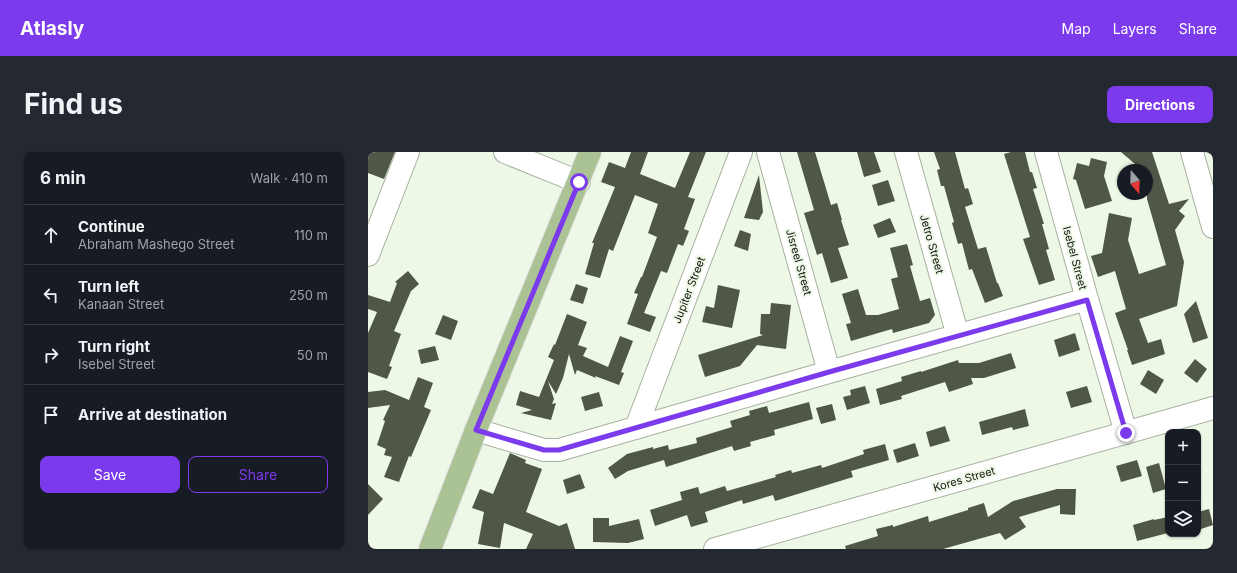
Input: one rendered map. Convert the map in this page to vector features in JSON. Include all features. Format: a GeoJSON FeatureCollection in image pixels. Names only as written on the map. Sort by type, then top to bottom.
{"type":"FeatureCollection","features":[{"type":"Feature","properties":{"kind":"main road"},"geometry":{"type":"LineString","coordinates":[[430,549],[476,430],[579,182],[590,152]]}},
{"type":"Feature","properties":{"kind":"street"},"geometry":{"type":"LineString","coordinates":[[369,251],[408,152]]}},
{"type":"Feature","properties":{"kind":"street"},"geometry":{"type":"LineString","coordinates":[[505,152],[579,182]]}},
{"type":"Feature","properties":{"kind":"street","name":"Jupiter Street"},"geometry":{"type":"LineString","coordinates":[[636,428],[741,152]]}},
{"type":"Feature","properties":{"kind":"street","name":"Jisreel Street"},"geometry":{"type":"LineString","coordinates":[[768,152],[829,372]]}},
{"type":"Feature","properties":{"kind":"street","name":"Jetro Street"},"geometry":{"type":"LineString","coordinates":[[906,152],[958,336]]}},
{"type":"Feature","properties":{"kind":"street","name":"Isebel Street"},"geometry":{"type":"LineString","coordinates":[[1046,152],[1126,433]]}},
{"type":"Feature","properties":{"kind":"street"},"geometry":{"type":"LineString","coordinates":[[1192,152],[1209,196],[1213,227]]}},
{"type":"Feature","properties":{"kind":"street"},"geometry":{"type":"LineString","coordinates":[[476,430],[544,450],[559,450],[829,372],[1087,300]]}},
{"type":"Feature","properties":{"kind":"street","name":"Kores Street"},"geometry":{"type":"LineString","coordinates":[[718,549],[1213,408]]}},
{"type":"Feature","properties":{"kind":"building"},"geometry":{"type":"Polygon","coordinates":[[[368,152],[395,152],[384,179],[368,173],[368,152]]]}},
{"type":"Feature","properties":{"kind":"building"},"geometry":{"type":"Polygon","coordinates":[[[631,152],[648,152],[640,174],[675,188],[690,152],[706,152],[688,197],[695,199],[684,229],[689,231],[683,246],[678,244],[667,273],[661,271],[644,313],[656,317],[650,332],[627,324],[638,294],[634,293],[642,277],[657,237],[648,233],[658,204],[635,195],[613,251],[609,249],[600,278],[585,274],[594,243],[592,243],[615,187],[601,182],[609,162],[625,168],[631,152]]]}},
{"type":"Feature","properties":{"kind":"building"},"geometry":{"type":"Polygon","coordinates":[[[797,152],[815,152],[831,205],[837,203],[849,245],[838,248],[848,278],[831,283],[822,253],[817,255],[804,213],[814,210],[797,152]]]}},
{"type":"Feature","properties":{"kind":"building"},"geometry":{"type":"Polygon","coordinates":[[[857,152],[874,152],[881,172],[864,177],[857,152]]]}},
{"type":"Feature","properties":{"kind":"building"},"geometry":{"type":"Polygon","coordinates":[[[934,152],[955,152],[965,189],[968,188],[973,204],[965,207],[978,249],[986,247],[997,283],[1003,296],[985,303],[972,269],[969,270],[962,243],[958,244],[952,223],[954,222],[944,186],[941,186],[937,170],[940,169],[934,152]]]}},
{"type":"Feature","properties":{"kind":"building"},"geometry":{"type":"Polygon","coordinates":[[[1011,152],[1025,152],[1030,172],[1032,172],[1037,188],[1033,189],[1044,224],[1042,224],[1049,249],[1046,250],[1055,280],[1039,285],[1023,239],[1030,237],[1004,154],[1011,152]]]}},
{"type":"Feature","properties":{"kind":"building"},"geometry":{"type":"Polygon","coordinates":[[[1121,152],[1152,152],[1169,204],[1189,199],[1179,211],[1185,216],[1175,230],[1184,262],[1177,306],[1139,319],[1148,343],[1161,339],[1165,354],[1132,365],[1115,313],[1126,309],[1115,271],[1098,277],[1091,256],[1102,253],[1109,213],[1132,218],[1128,240],[1139,274],[1166,265],[1147,200],[1153,200],[1153,164],[1135,164],[1121,152]]]}},
{"type":"Feature","properties":{"kind":"building"},"geometry":{"type":"Polygon","coordinates":[[[1091,158],[1107,162],[1104,176],[1112,201],[1085,209],[1076,180],[1073,179],[1077,163],[1089,166],[1091,158]]]}},
{"type":"Feature","properties":{"kind":"building"},"geometry":{"type":"Polygon","coordinates":[[[759,175],[763,212],[759,220],[744,218],[759,175]]]}},
{"type":"Feature","properties":{"kind":"building"},"geometry":{"type":"Polygon","coordinates":[[[888,180],[895,201],[878,206],[872,185],[888,180]]]}},
{"type":"Feature","properties":{"kind":"building"},"geometry":{"type":"Polygon","coordinates":[[[890,218],[896,232],[878,238],[873,225],[890,218]]]}},
{"type":"Feature","properties":{"kind":"building"},"geometry":{"type":"Polygon","coordinates":[[[740,230],[751,234],[748,251],[734,246],[740,230]]]}},
{"type":"Feature","properties":{"kind":"building"},"geometry":{"type":"Polygon","coordinates":[[[907,244],[913,265],[910,266],[920,301],[930,298],[935,315],[929,323],[893,333],[892,329],[851,341],[846,324],[851,323],[842,294],[858,289],[866,315],[878,315],[899,309],[891,279],[898,277],[890,248],[907,244]]]}},
{"type":"Feature","properties":{"kind":"building"},"geometry":{"type":"Polygon","coordinates":[[[408,271],[419,284],[411,291],[394,331],[401,334],[389,366],[392,367],[387,379],[368,372],[368,333],[377,312],[368,309],[368,295],[390,302],[397,283],[395,282],[408,271]]]}},
{"type":"Feature","properties":{"kind":"building"},"geometry":{"type":"Polygon","coordinates":[[[576,284],[588,288],[583,304],[570,300],[576,284]]]}},
{"type":"Feature","properties":{"kind":"building"},"geometry":{"type":"Polygon","coordinates":[[[718,285],[740,290],[732,328],[702,322],[706,306],[714,308],[718,285]]]}},
{"type":"Feature","properties":{"kind":"building"},"geometry":{"type":"Polygon","coordinates":[[[1196,301],[1208,338],[1193,343],[1184,314],[1196,301]]]}},
{"type":"Feature","properties":{"kind":"building"},"geometry":{"type":"Polygon","coordinates":[[[771,303],[791,305],[786,349],[757,345],[740,366],[705,377],[698,355],[763,335],[760,334],[761,314],[770,314],[771,303]]]}},
{"type":"Feature","properties":{"kind":"building"},"geometry":{"type":"Polygon","coordinates":[[[567,314],[587,322],[578,345],[587,348],[583,356],[608,367],[620,336],[633,341],[621,372],[624,373],[619,385],[577,370],[575,375],[569,354],[563,378],[556,394],[548,381],[554,399],[552,404],[556,403],[551,420],[521,413],[532,410],[516,405],[520,391],[539,397],[554,360],[548,357],[554,344],[555,345],[567,314]]]}},
{"type":"Feature","properties":{"kind":"building"},"geometry":{"type":"Polygon","coordinates":[[[443,315],[458,321],[451,340],[435,334],[443,315]]]}},
{"type":"Feature","properties":{"kind":"building"},"geometry":{"type":"Polygon","coordinates":[[[1075,333],[1080,350],[1059,357],[1054,340],[1075,333]]]}},
{"type":"Feature","properties":{"kind":"building"},"geometry":{"type":"Polygon","coordinates":[[[435,346],[439,360],[421,364],[418,350],[435,346]]]}},
{"type":"Feature","properties":{"kind":"building"},"geometry":{"type":"Polygon","coordinates":[[[1011,353],[1016,368],[984,378],[971,378],[973,384],[949,392],[945,382],[901,396],[902,399],[880,405],[876,389],[902,381],[901,377],[958,360],[959,363],[979,363],[1011,353]]]}},
{"type":"Feature","properties":{"kind":"building"},"geometry":{"type":"Polygon","coordinates":[[[1195,359],[1207,369],[1197,383],[1184,373],[1195,359]]]}},
{"type":"Feature","properties":{"kind":"building"},"geometry":{"type":"Polygon","coordinates":[[[1148,370],[1164,380],[1156,394],[1140,384],[1148,370]]]}},
{"type":"Feature","properties":{"kind":"building"},"geometry":{"type":"Polygon","coordinates":[[[418,377],[433,383],[424,407],[431,410],[411,457],[409,456],[399,482],[384,477],[392,457],[384,455],[386,449],[377,445],[385,421],[383,420],[390,405],[368,408],[368,392],[385,390],[409,400],[418,377]]]}},
{"type":"Feature","properties":{"kind":"building"},"geometry":{"type":"Polygon","coordinates":[[[865,386],[870,403],[847,410],[843,397],[851,395],[850,390],[865,386]]]}},
{"type":"Feature","properties":{"kind":"building"},"geometry":{"type":"Polygon","coordinates":[[[1087,386],[1092,402],[1071,408],[1066,392],[1087,386]]]}},
{"type":"Feature","properties":{"kind":"building"},"geometry":{"type":"Polygon","coordinates":[[[599,392],[603,406],[585,411],[581,397],[599,392]]]}},
{"type":"Feature","properties":{"kind":"building"},"geometry":{"type":"Polygon","coordinates":[[[809,402],[813,419],[774,430],[775,435],[750,442],[751,446],[734,451],[732,446],[666,467],[664,460],[628,471],[615,479],[608,468],[627,454],[653,447],[653,449],[668,445],[669,450],[697,443],[696,438],[732,427],[730,421],[750,415],[749,411],[767,406],[769,413],[809,402]]]}},
{"type":"Feature","properties":{"kind":"building"},"geometry":{"type":"Polygon","coordinates":[[[832,404],[836,420],[821,424],[816,408],[832,404]]]}},
{"type":"Feature","properties":{"kind":"building"},"geometry":{"type":"Polygon","coordinates":[[[1025,409],[1029,426],[1013,430],[1012,427],[982,435],[979,422],[1025,409]]]}},
{"type":"Feature","properties":{"kind":"building"},"geometry":{"type":"Polygon","coordinates":[[[945,426],[950,441],[930,447],[926,432],[945,426]]]}},
{"type":"Feature","properties":{"kind":"building"},"geometry":{"type":"Polygon","coordinates":[[[915,443],[919,456],[897,463],[893,450],[915,443]]]}},
{"type":"Feature","properties":{"kind":"building"},"geometry":{"type":"Polygon","coordinates":[[[885,444],[889,460],[851,471],[853,477],[775,501],[773,495],[743,504],[742,500],[705,512],[708,522],[691,527],[687,515],[655,526],[650,510],[682,500],[680,492],[698,487],[700,494],[725,486],[727,491],[776,477],[775,475],[791,470],[792,473],[821,465],[822,468],[864,454],[863,450],[885,444]]]}},
{"type":"Feature","properties":{"kind":"building"},"geometry":{"type":"Polygon","coordinates":[[[510,453],[526,460],[525,463],[542,469],[526,512],[559,526],[567,523],[575,549],[526,549],[533,534],[504,523],[500,548],[478,544],[484,512],[472,508],[480,489],[493,494],[510,453]]]}},
{"type":"Feature","properties":{"kind":"building"},"geometry":{"type":"Polygon","coordinates":[[[1137,460],[1142,476],[1121,482],[1116,466],[1137,460]]]}},
{"type":"Feature","properties":{"kind":"building"},"geometry":{"type":"Polygon","coordinates":[[[1159,463],[1165,489],[1153,493],[1146,467],[1159,463]]]}},
{"type":"Feature","properties":{"kind":"building"},"geometry":{"type":"Polygon","coordinates":[[[580,474],[585,488],[567,494],[563,480],[580,474]]]}},
{"type":"Feature","properties":{"kind":"building"},"geometry":{"type":"Polygon","coordinates":[[[368,484],[383,499],[368,515],[368,484]]]}},
{"type":"Feature","properties":{"kind":"building"},"geometry":{"type":"Polygon","coordinates":[[[1057,489],[1076,489],[1075,515],[1060,514],[1060,505],[1019,517],[1026,527],[1005,540],[1000,533],[943,549],[846,549],[845,546],[878,536],[876,529],[893,525],[893,527],[928,516],[929,522],[968,510],[968,508],[984,503],[988,517],[1013,501],[1057,489]]]}},
{"type":"Feature","properties":{"kind":"building"},"geometry":{"type":"Polygon","coordinates":[[[1209,509],[1213,525],[1201,529],[1201,511],[1209,509]]]}},
{"type":"Feature","properties":{"kind":"building"},"geometry":{"type":"Polygon","coordinates":[[[593,518],[609,518],[609,526],[639,519],[644,539],[628,543],[593,542],[593,518]]]}},
{"type":"Feature","properties":{"kind":"building"},"geometry":{"type":"Polygon","coordinates":[[[1165,518],[1165,534],[1137,541],[1133,525],[1165,518]]]}},
{"type":"Feature","properties":{"kind":"route"},"geometry":{"type":"LineString","coordinates":[[579,182],[476,430],[544,450],[559,450],[829,372],[1087,300],[1126,433]]}}]}
